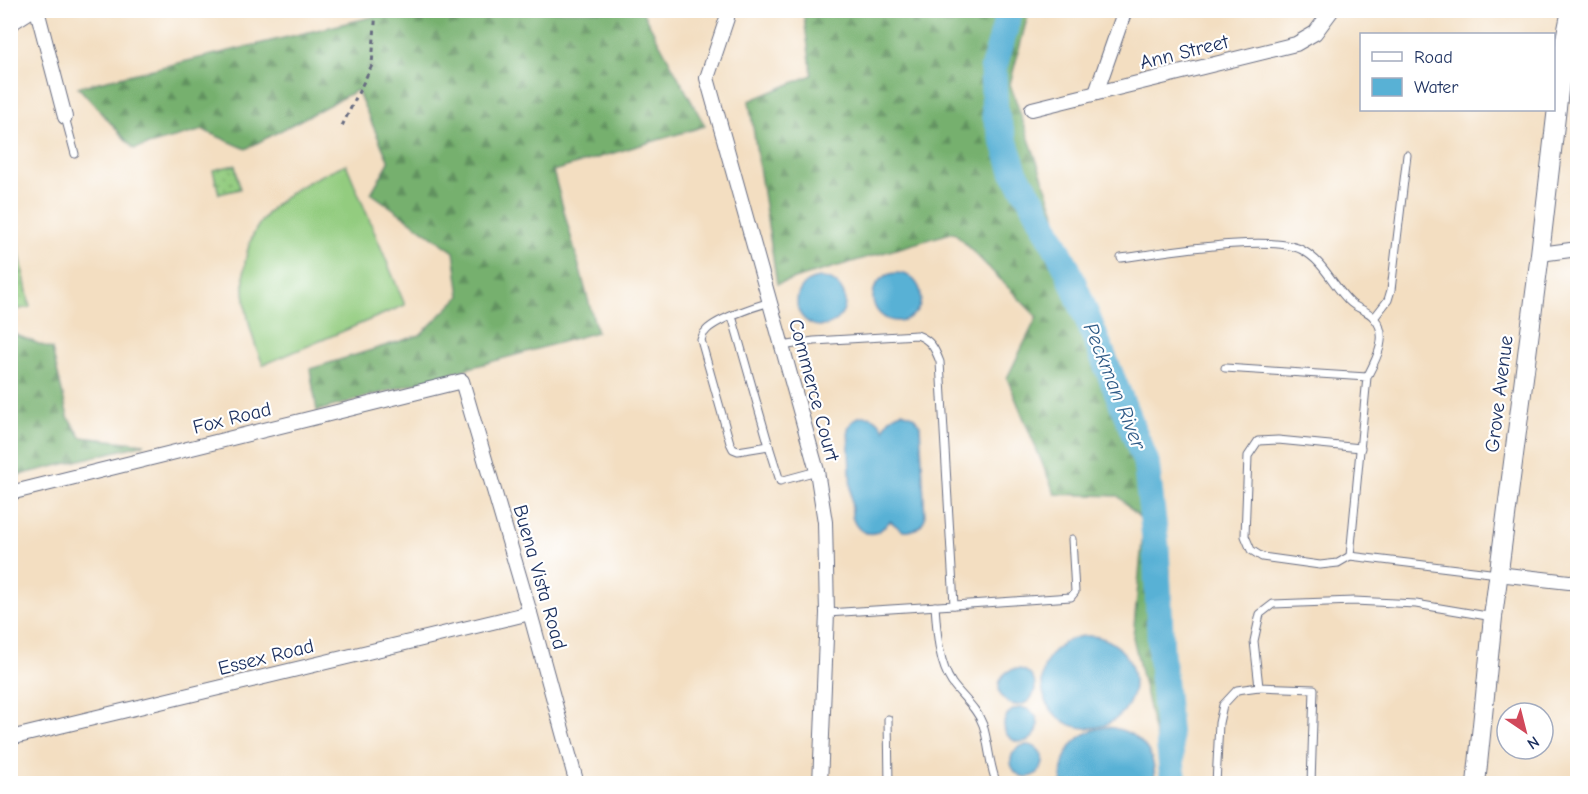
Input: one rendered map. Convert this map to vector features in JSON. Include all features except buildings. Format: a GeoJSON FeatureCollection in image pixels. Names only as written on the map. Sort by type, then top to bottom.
{"type":"FeatureCollection","features":[{"type":"Feature","properties":{"kind":"street"},"geometry":{"type":"LineString","coordinates":[[10,24],[32,10]]}},
{"type":"Feature","properties":{"kind":"street"},"geometry":{"type":"LineString","coordinates":[[38,10],[65,117]]}},
{"type":"Feature","properties":{"kind":"street"},"geometry":{"type":"LineString","coordinates":[[1096,93],[1125,10]]}},
{"type":"Feature","properties":{"kind":"street","name":"Ann Street"},"geometry":{"type":"LineString","coordinates":[[1032,109],[1296,44],[1315,33],[1332,10]]}},
{"type":"Feature","properties":{"kind":"street","name":"Grove Avenue"},"geometry":{"type":"LineString","coordinates":[[1476,783],[1498,574],[1540,254],[1565,39],[1571,10]]}},
{"type":"Feature","properties":{"kind":"street","name":"Commerce Court"},"geometry":{"type":"LineString","coordinates":[[727,18],[707,78],[817,471],[825,522],[827,614],[820,783]]}},
{"type":"Feature","properties":{"kind":"street"},"geometry":{"type":"LineString","coordinates":[[1540,254],[1578,249]]}},
{"type":"Feature","properties":{"kind":"street","name":"Fox Road"},"geometry":{"type":"LineString","coordinates":[[10,493],[462,381]]}},
{"type":"Feature","properties":{"kind":"street","name":"Buena Vista Road"},"geometry":{"type":"LineString","coordinates":[[462,381],[577,783]]}},
{"type":"Feature","properties":{"kind":"street"},"geometry":{"type":"LineString","coordinates":[[1498,574],[1578,583]]}},
{"type":"Feature","properties":{"kind":"street","name":"Essex Road"},"geometry":{"type":"LineString","coordinates":[[10,738],[530,613]]}},
{"type":"Feature","properties":{"kind":"lane"},"geometry":{"type":"LineString","coordinates":[[65,117],[75,154]]}},
{"type":"Feature","properties":{"kind":"lane"},"geometry":{"type":"LineString","coordinates":[[1374,318],[1388,300],[1391,290],[1407,155]]}},
{"type":"Feature","properties":{"kind":"lane"},"geometry":{"type":"LineString","coordinates":[[1121,258],[1261,242],[1301,249],[1318,261],[1339,291],[1353,305],[1374,318],[1381,331],[1379,354],[1367,377],[1350,556]]}},
{"type":"Feature","properties":{"kind":"lane"},"geometry":{"type":"LineString","coordinates":[[769,446],[738,451],[733,449],[701,340],[704,332],[712,326],[753,306],[770,302]]}},
{"type":"Feature","properties":{"kind":"lane"},"geometry":{"type":"LineString","coordinates":[[732,316],[780,481],[817,471]]}},
{"type":"Feature","properties":{"kind":"lane"},"geometry":{"type":"LineString","coordinates":[[782,346],[814,341],[917,335],[932,344],[940,362],[954,605]]}},
{"type":"Feature","properties":{"kind":"lane"},"geometry":{"type":"LineString","coordinates":[[1225,368],[1367,377]]}},
{"type":"Feature","properties":{"kind":"lane"},"geometry":{"type":"LineString","coordinates":[[1361,448],[1278,440],[1258,441],[1248,456],[1245,536],[1251,550],[1262,557],[1320,565],[1338,563],[1350,556],[1498,574]]}},
{"type":"Feature","properties":{"kind":"lane"},"geometry":{"type":"LineString","coordinates":[[827,614],[1071,597],[1075,592],[1072,539]]}},
{"type":"Feature","properties":{"kind":"lane"},"geometry":{"type":"LineString","coordinates":[[1259,687],[1254,641],[1260,614],[1273,604],[1354,601],[1416,604],[1493,617]]}},
{"type":"Feature","properties":{"kind":"lane"},"geometry":{"type":"LineString","coordinates":[[935,606],[937,634],[945,670],[951,682],[976,711],[982,724],[997,783]]}},
{"type":"Feature","properties":{"kind":"lane"},"geometry":{"type":"LineString","coordinates":[[1216,783],[1219,723],[1223,705],[1238,690],[1259,687],[1314,689],[1311,783]]}},
{"type":"Feature","properties":{"kind":"lane"},"geometry":{"type":"LineString","coordinates":[[888,720],[889,783]]}},
{"type":"Feature","properties":{"kind":"path"},"geometry":{"type":"LineString","coordinates":[[342,126],[372,65],[376,10]]}},
{"type":"Feature","properties":{"kind":"green space"},"geometry":{"type":"Polygon","coordinates":[[[397,11],[642,11],[705,126],[553,171],[597,332],[317,411],[310,369],[420,335],[460,296],[454,252],[371,193],[389,162],[357,90],[246,149],[203,130],[134,149],[78,87],[397,11]]]}},
{"type":"Feature","properties":{"kind":"green space"},"geometry":{"type":"Polygon","coordinates":[[[803,11],[1029,11],[1010,84],[1056,216],[1060,240],[1158,471],[1170,571],[1172,650],[1182,774],[1185,783],[1166,783],[1133,637],[1144,522],[1118,496],[1055,494],[1007,378],[1037,317],[954,232],[777,284],[749,101],[812,75],[803,11]]]}},
{"type":"Feature","properties":{"kind":"green space"},"geometry":{"type":"Polygon","coordinates":[[[346,164],[405,305],[263,365],[251,331],[244,294],[246,257],[251,239],[260,223],[277,203],[311,181],[346,164]]]}},
{"type":"Feature","properties":{"kind":"green space"},"geometry":{"type":"Polygon","coordinates":[[[235,165],[240,189],[219,194],[213,170],[235,165]]]}},
{"type":"Feature","properties":{"kind":"green space"},"geometry":{"type":"Polygon","coordinates":[[[11,224],[14,224],[30,307],[11,311],[11,224]]]}},
{"type":"Feature","properties":{"kind":"green space"},"geometry":{"type":"Polygon","coordinates":[[[11,333],[52,349],[68,417],[81,437],[145,444],[11,477],[11,333]]]}},
{"type":"Feature","properties":{"kind":"water"},"geometry":{"type":"Polygon","coordinates":[[[892,273],[902,273],[917,283],[921,297],[920,306],[911,317],[902,321],[892,321],[877,311],[873,302],[873,292],[883,277],[892,273]]]}},
{"type":"Feature","properties":{"kind":"water"},"geometry":{"type":"Polygon","coordinates":[[[816,278],[826,278],[838,285],[845,297],[845,307],[838,319],[826,326],[816,326],[801,315],[797,307],[797,297],[808,282],[816,278]]]}},
{"type":"Feature","properties":{"kind":"water"},"geometry":{"type":"Polygon","coordinates":[[[902,412],[913,416],[920,425],[925,518],[917,529],[911,531],[903,531],[890,521],[875,533],[866,533],[859,528],[852,516],[848,428],[856,418],[867,416],[877,420],[884,430],[890,418],[902,412]]]}},
{"type":"Feature","properties":{"kind":"water"},"geometry":{"type":"Polygon","coordinates":[[[1088,636],[1106,639],[1121,649],[1131,664],[1134,682],[1131,700],[1121,715],[1106,725],[1088,728],[1070,725],[1055,715],[1045,700],[1042,682],[1045,664],[1055,649],[1070,639],[1088,636]]]}},
{"type":"Feature","properties":{"kind":"water"},"geometry":{"type":"Polygon","coordinates":[[[1017,669],[1030,674],[1035,687],[1030,700],[1017,705],[1004,700],[999,687],[1004,674],[1017,669]]]}},
{"type":"Feature","properties":{"kind":"water"},"geometry":{"type":"Polygon","coordinates":[[[1021,708],[1033,713],[1038,725],[1033,737],[1021,742],[1009,737],[1004,725],[1009,713],[1021,708]]]}},
{"type":"Feature","properties":{"kind":"water"},"geometry":{"type":"Polygon","coordinates":[[[1106,727],[1128,733],[1144,744],[1153,762],[1154,783],[1062,783],[1063,762],[1072,746],[1086,734],[1106,727]]]}},
{"type":"Feature","properties":{"kind":"water"},"geometry":{"type":"Polygon","coordinates":[[[1027,745],[1039,749],[1043,761],[1039,773],[1027,777],[1015,773],[1011,761],[1015,749],[1027,745]]]}},
{"type":"Feature","properties":{"kind":"waterway","name":"Peckman River"},"geometry":{"type":"LineString","coordinates":[[1010,10],[993,70],[995,113],[1015,174],[1032,200],[1067,268],[1146,462],[1156,546],[1161,653],[1175,784]]}}]}
